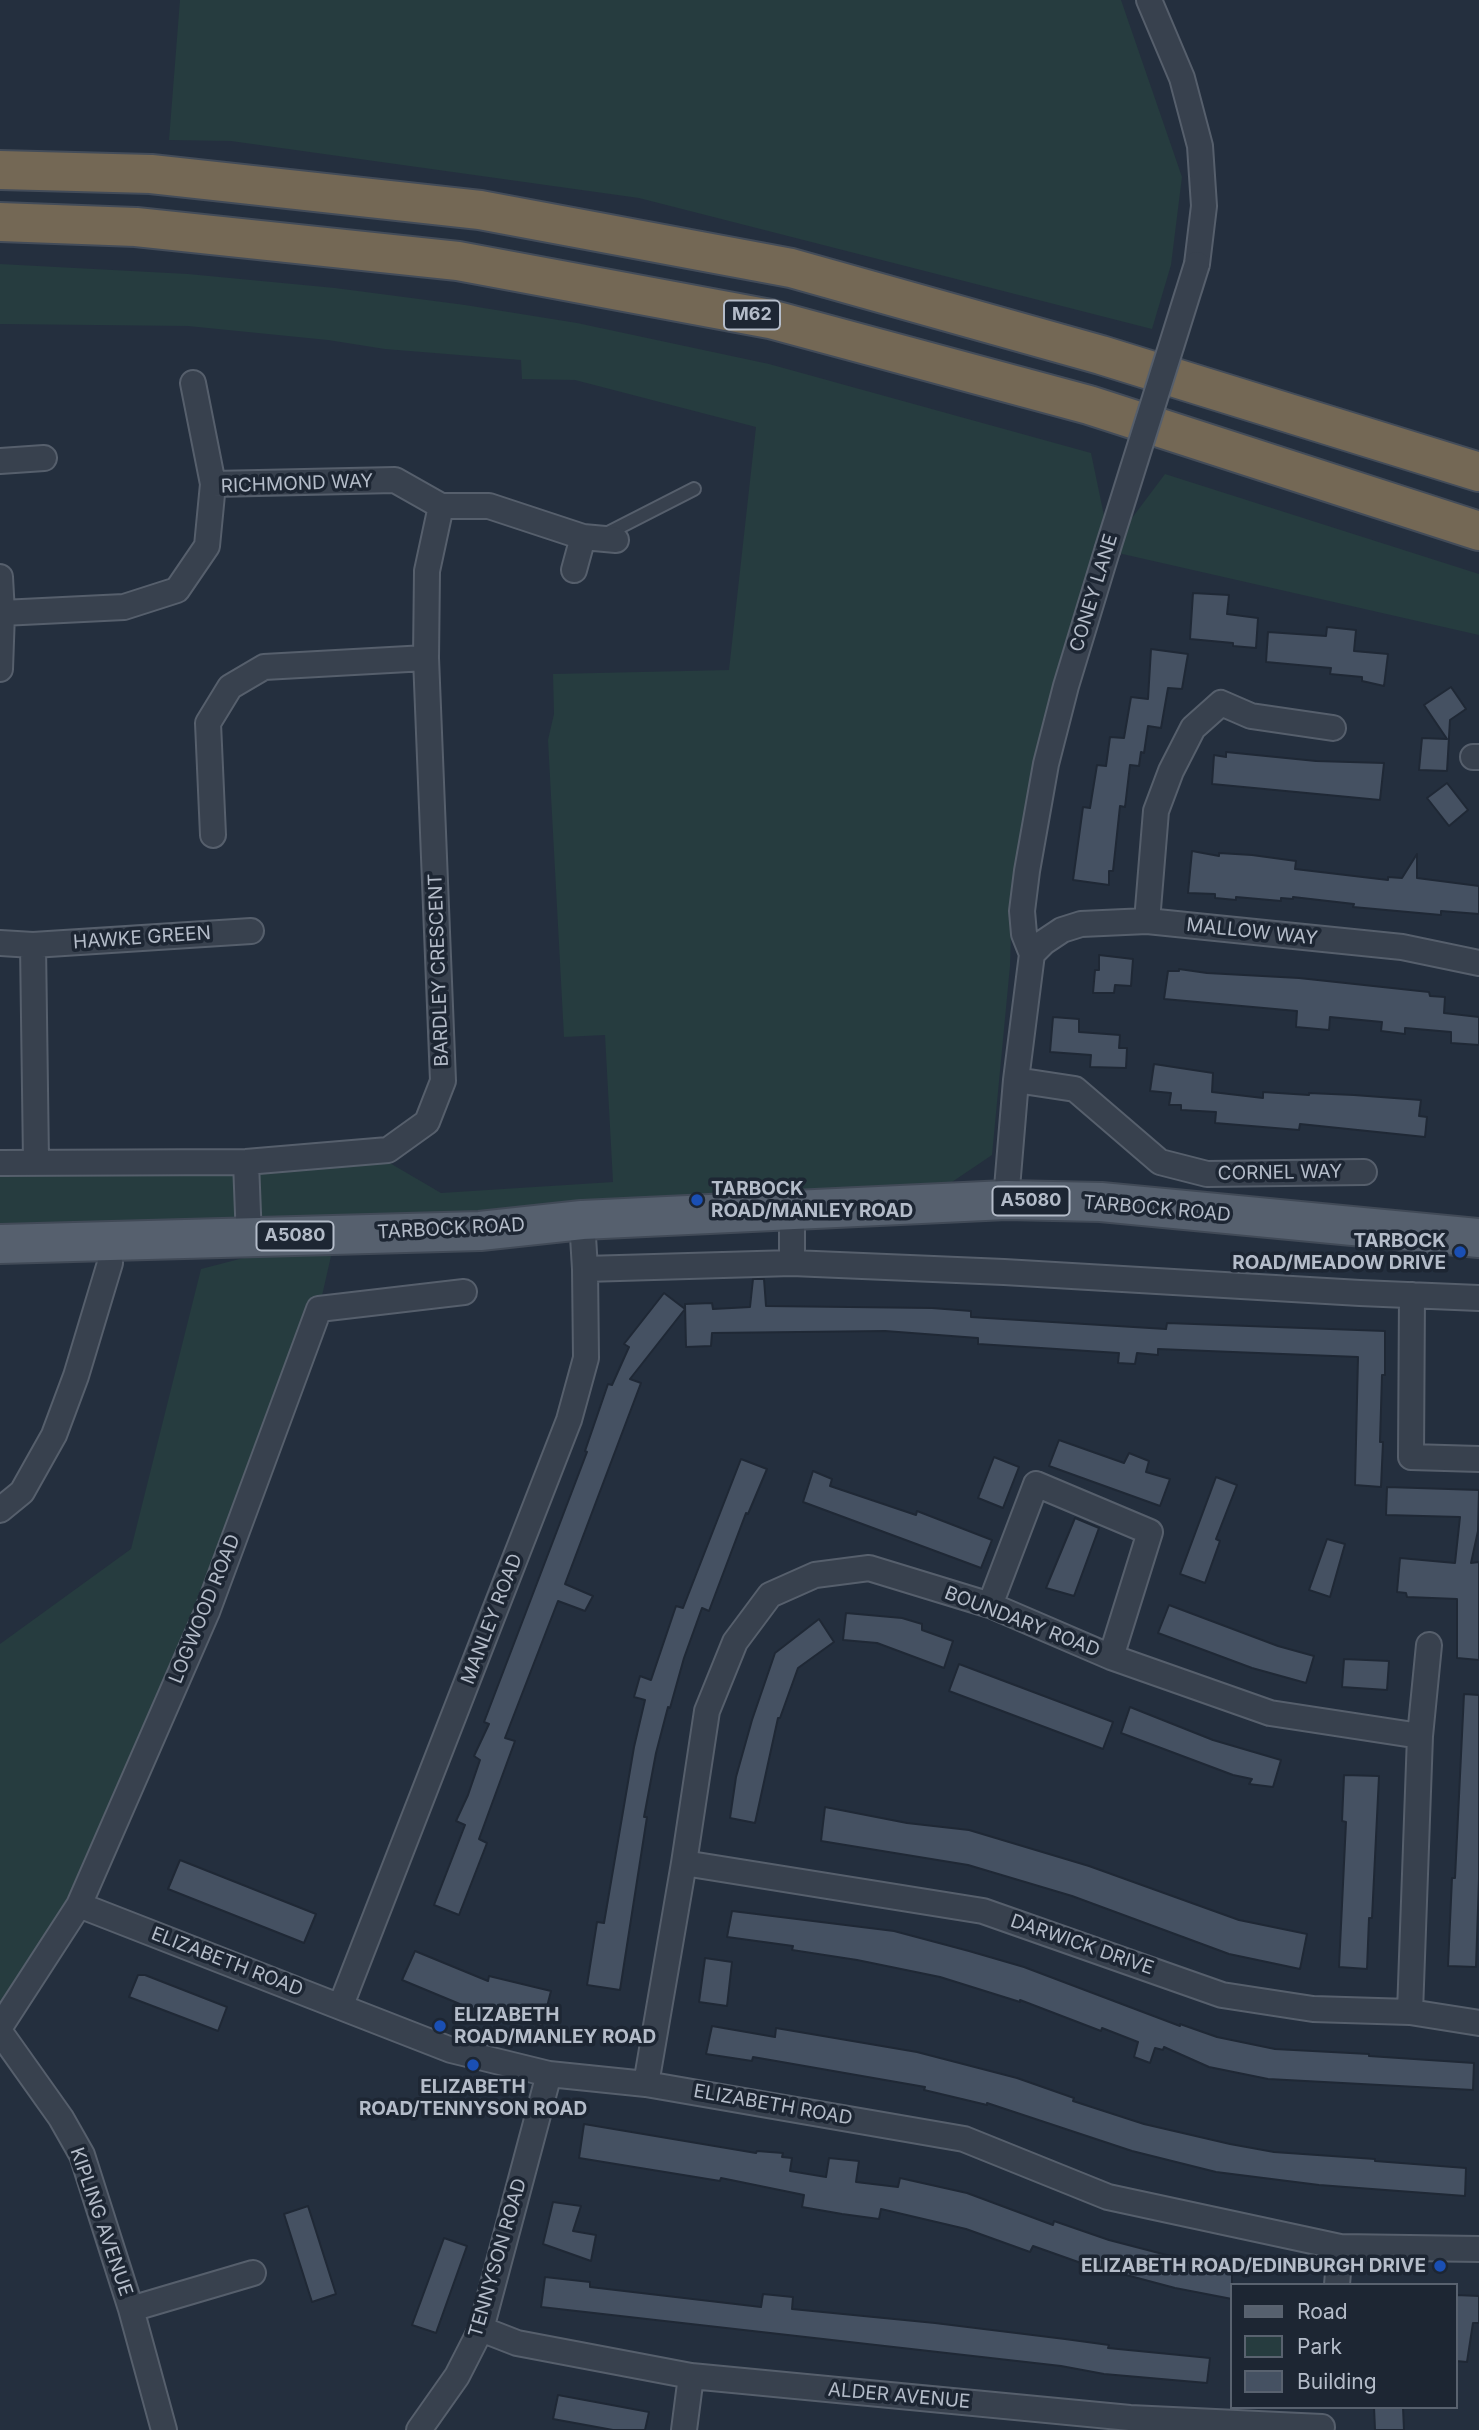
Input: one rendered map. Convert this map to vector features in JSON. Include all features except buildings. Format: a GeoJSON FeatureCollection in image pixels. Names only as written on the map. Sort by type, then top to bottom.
{"type":"FeatureCollection","features":[{"type":"Feature","properties":{"kind":"highway"},"geometry":{"type":"LineString","coordinates":[[0,170],[151,174],[480,210],[791,268],[1101,355],[1479,472]]}},
{"type":"Feature","properties":{"kind":"highway","name":"M62"},"geometry":{"type":"LineString","coordinates":[[0,222],[136,227],[458,261],[770,318],[1089,405],[1479,531]]}},
{"type":"Feature","properties":{"kind":"main road","name":"TARBOCK ROAD"},"geometry":{"type":"LineString","coordinates":[[109,1241],[480,1231],[582,1220],[1006,1200],[1101,1202],[1479,1238]]}},
{"type":"Feature","properties":{"kind":"main road","name":"A5080"},"geometry":{"type":"LineString","coordinates":[[0,1244],[109,1241]]}},
{"type":"Feature","properties":{"kind":"street","name":"CONEY LANE"},"geometry":{"type":"LineString","coordinates":[[1006,1200],[1016,1080],[1032,954],[1024,934],[1022,911],[1046,764],[1066,686],[1196,264],[1204,206],[1200,146],[1182,78],[1149,0]]}},
{"type":"Feature","properties":{"kind":"street"},"geometry":{"type":"LineString","coordinates":[[194,383],[213,484]]}},
{"type":"Feature","properties":{"kind":"street"},"geometry":{"type":"LineString","coordinates":[[0,461],[44,458]]}},
{"type":"Feature","properties":{"kind":"street","name":"RICHMOND WAY"},"geometry":{"type":"LineString","coordinates":[[1,629],[124,607],[177,590],[207,546],[213,484],[396,480],[441,506]]}},
{"type":"Feature","properties":{"kind":"street"},"geometry":{"type":"LineString","coordinates":[[441,506],[489,506],[599,539],[574,570]]}},
{"type":"Feature","properties":{"kind":"street","name":"BARDLEY CRESCENT"},"geometry":{"type":"LineString","coordinates":[[0,1163],[246,1162],[388,1150],[427,1122],[443,1081],[426,659],[427,571],[441,506]]}},
{"type":"Feature","properties":{"kind":"street"},"geometry":{"type":"LineString","coordinates":[[0,577],[0,669]]}},
{"type":"Feature","properties":{"kind":"street"},"geometry":{"type":"LineString","coordinates":[[213,835],[208,723],[230,687],[264,667],[426,659]]}},
{"type":"Feature","properties":{"kind":"street"},"geometry":{"type":"LineString","coordinates":[[1147,921],[1156,811],[1171,771],[1193,728],[1221,703],[1251,716],[1332,728]]}},
{"type":"Feature","properties":{"kind":"street","name":"MALLOW WAY"},"geometry":{"type":"LineString","coordinates":[[1032,954],[1062,930],[1081,924],[1147,921],[1402,947],[1479,962]]}},
{"type":"Feature","properties":{"kind":"street","name":"HAWKE GREEN"},"geometry":{"type":"LineString","coordinates":[[0,943],[33,945],[251,931]]}},
{"type":"Feature","properties":{"kind":"street"},"geometry":{"type":"LineString","coordinates":[[33,945],[36,1161]]}},
{"type":"Feature","properties":{"kind":"street","name":"CORNEL WAY"},"geometry":{"type":"LineString","coordinates":[[1016,1080],[1075,1089],[1160,1162],[1207,1174],[1364,1172]]}},
{"type":"Feature","properties":{"kind":"street"},"geometry":{"type":"LineString","coordinates":[[246,1162],[249,1238]]}},
{"type":"Feature","properties":{"kind":"street"},"geometry":{"type":"LineString","coordinates":[[792,1211],[792,1263]]}},
{"type":"Feature","properties":{"kind":"street","name":"MANLEY ROAD"},"geometry":{"type":"LineString","coordinates":[[341,2006],[569,1420],[586,1358],[582,1220]]}},
{"type":"Feature","properties":{"kind":"street"},"geometry":{"type":"LineString","coordinates":[[0,1510],[22,1492],[54,1435],[76,1376],[110,1263],[109,1241]]}},
{"type":"Feature","properties":{"kind":"street"},"geometry":{"type":"LineString","coordinates":[[585,1269],[792,1263],[1479,1298]]}},
{"type":"Feature","properties":{"kind":"street","name":"LOGWOOD ROAD"},"geometry":{"type":"LineString","coordinates":[[0,2029],[79,1905],[206,1612],[319,1309],[464,1292]]}},
{"type":"Feature","properties":{"kind":"street"},"geometry":{"type":"LineString","coordinates":[[1412,1295],[1411,1457],[1479,1459]]}},
{"type":"Feature","properties":{"kind":"street"},"geometry":{"type":"LineString","coordinates":[[989,1605],[1036,1484],[1150,1532],[1111,1657]]}},
{"type":"Feature","properties":{"kind":"street","name":"BOUNDARY ROAD"},"geometry":{"type":"LineString","coordinates":[[646,2084],[707,1711],[736,1642],[771,1595],[815,1575],[869,1568],[989,1605],[1111,1657],[1270,1713],[1420,1736]]}},
{"type":"Feature","properties":{"kind":"street"},"geometry":{"type":"LineString","coordinates":[[1410,2012],[1420,1736],[1429,1646]]}},
{"type":"Feature","properties":{"kind":"street","name":"DARWICK DRIVE"},"geometry":{"type":"LineString","coordinates":[[684,1863],[983,1911],[1222,1995],[1313,2010],[1410,2012],[1479,2023]]}},
{"type":"Feature","properties":{"kind":"street","name":"ELIZABETH ROAD"},"geometry":{"type":"LineString","coordinates":[[79,1905],[451,2050],[549,2074],[646,2084],[964,2139],[1108,2197],[1340,2247],[1479,2249]]}},
{"type":"Feature","properties":{"kind":"street","name":"KIPLING AVENUE"},"geometry":{"type":"LineString","coordinates":[[0,2029],[61,2118],[82,2155],[131,2309],[164,2430]]}},
{"type":"Feature","properties":{"kind":"street","name":"TENNYSON ROAD"},"geometry":{"type":"LineString","coordinates":[[419,2430],[457,2376],[481,2329],[549,2074]]}},
{"type":"Feature","properties":{"kind":"street"},"geometry":{"type":"LineString","coordinates":[[1337,2283],[1340,2247]]}},
{"type":"Feature","properties":{"kind":"street"},"geometry":{"type":"LineString","coordinates":[[131,2309],[253,2273]]}},
{"type":"Feature","properties":{"kind":"street","name":"ALDER AVENUE"},"geometry":{"type":"LineString","coordinates":[[481,2329],[517,2343],[691,2376],[1150,2425],[1323,2421]]}},
{"type":"Feature","properties":{"kind":"street"},"geometry":{"type":"LineString","coordinates":[[684,2430],[691,2376]]}},
{"type":"Feature","properties":{"kind":"lane"},"geometry":{"type":"LineString","coordinates":[[599,539],[694,489]]}},
{"type":"Feature","properties":{"kind":"green space"},"geometry":{"type":"Polygon","coordinates":[[[180,0],[1121,0],[1182,177],[1171,265],[1152,329],[639,198],[231,141],[169,140],[180,0]]]}},
{"type":"Feature","properties":{"kind":"green space"},"geometry":{"type":"Polygon","coordinates":[[[0,264],[188,274],[335,288],[577,323],[769,364],[1091,453],[1106,525],[1012,903],[1010,966],[992,1155],[949,1184],[681,1196],[475,1211],[0,1236],[0,1169],[388,1162],[441,1193],[613,1182],[605,1035],[564,1037],[548,740],[554,714],[553,674],[729,670],[756,427],[575,380],[522,379],[521,360],[385,349],[328,340],[188,326],[0,324],[0,264]]]}},
{"type":"Feature","properties":{"kind":"green space"},"geometry":{"type":"Polygon","coordinates":[[[1165,474],[1479,574],[1479,635],[1118,553],[1123,530],[1165,474]]]}},
{"type":"Feature","properties":{"kind":"green space"},"geometry":{"type":"Polygon","coordinates":[[[336,1234],[319,1309],[79,1905],[0,2019],[0,1644],[131,1549],[201,1269],[336,1234]]]}},
{"type":"Feature","properties":{"kind":"place","name":"TARBOCK ROAD/MANLEY ROAD"},"geometry":{"type":"Point","coordinates":[697,1200]}},
{"type":"Feature","properties":{"kind":"place","name":"TARBOCK ROAD/MEADOW DRIVE"},"geometry":{"type":"Point","coordinates":[1460,1252]}},
{"type":"Feature","properties":{"kind":"place","name":"ELIZABETH ROAD/MANLEY ROAD"},"geometry":{"type":"Point","coordinates":[440,2026]}},
{"type":"Feature","properties":{"kind":"place","name":"ELIZABETH ROAD/TENNYSON ROAD"},"geometry":{"type":"Point","coordinates":[473,2065]}},
{"type":"Feature","properties":{"kind":"place","name":"ELIZABETH ROAD/EDINBURGH DRIVE"},"geometry":{"type":"Point","coordinates":[1440,2266]}}]}
